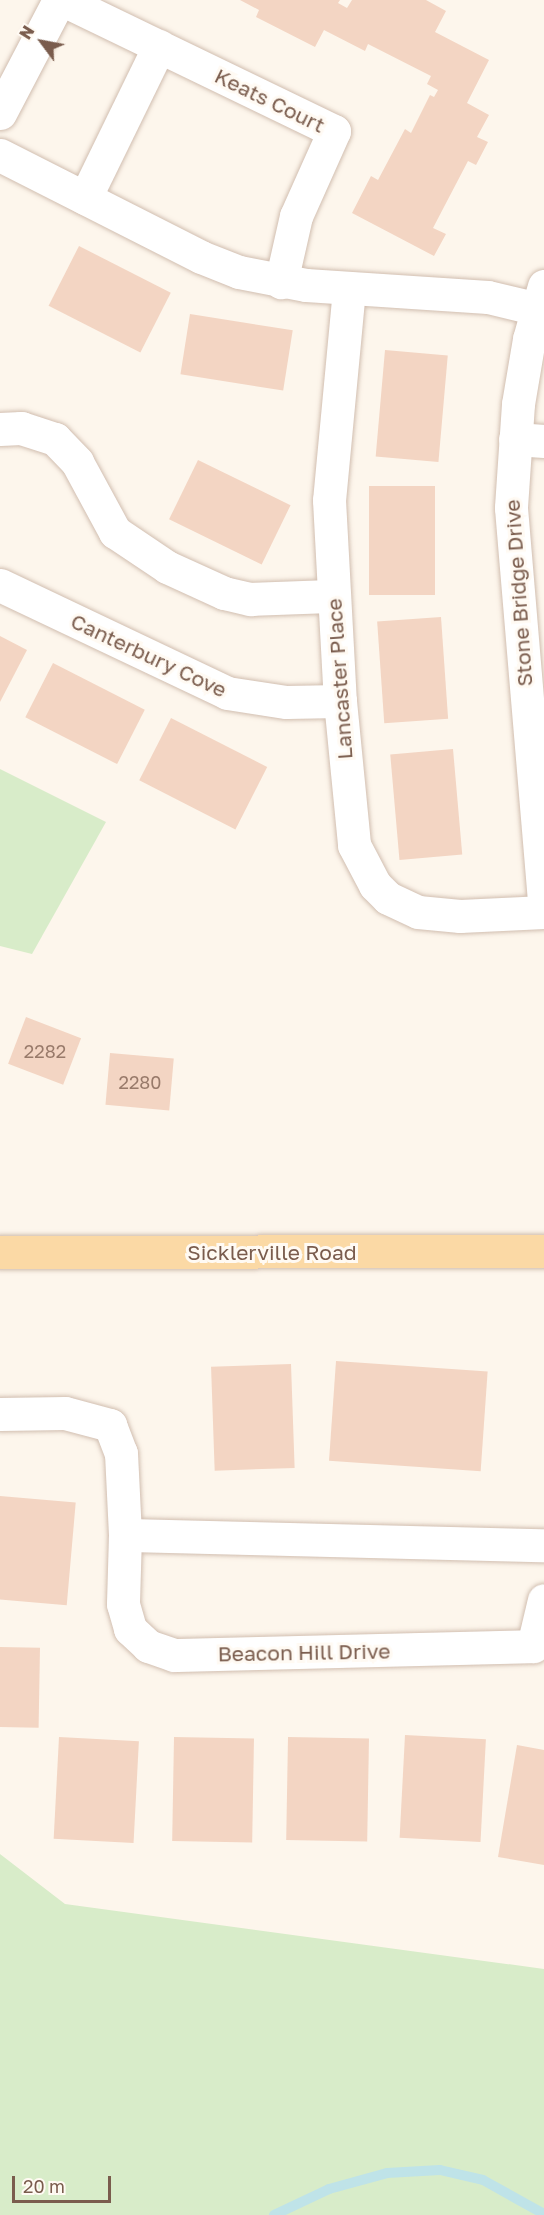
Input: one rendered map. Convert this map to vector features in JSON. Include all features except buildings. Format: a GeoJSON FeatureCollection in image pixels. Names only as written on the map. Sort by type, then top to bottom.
{"type":"FeatureCollection","features":[{"type":"Feature","properties":{"kind":"main road","name":"Sicklerville Road"},"geometry":{"type":"LineString","coordinates":[[0,1252],[544,1251]]}},
{"type":"Feature","properties":{"kind":"street"},"geometry":{"type":"LineString","coordinates":[[0,114],[58,0]]}},
{"type":"Feature","properties":{"kind":"street","name":"Keats Court"},"geometry":{"type":"LineString","coordinates":[[63,0],[334,131],[296,216],[281,282]]}},
{"type":"Feature","properties":{"kind":"street"},"geometry":{"type":"LineString","coordinates":[[86,198],[159,46]]}},
{"type":"Feature","properties":{"kind":"street"},"geometry":{"type":"LineString","coordinates":[[0,154],[201,257],[239,272],[281,282],[349,289],[488,297],[541,297]]}},
{"type":"Feature","properties":{"kind":"street","name":"Lancaster Place"},"geometry":{"type":"LineString","coordinates":[[349,289],[329,500],[340,701],[354,845],[375,885],[388,898],[418,912],[460,916],[544,912]]}},
{"type":"Feature","properties":{"kind":"street","name":"Stone Bridge Drive"},"geometry":{"type":"LineString","coordinates":[[541,297],[526,358],[530,440],[512,555],[544,903]]}},
{"type":"Feature","properties":{"kind":"street"},"geometry":{"type":"LineString","coordinates":[[0,429],[21,428],[55,439],[77,462],[115,532],[167,567],[224,593],[250,599],[334,596]]}},
{"type":"Feature","properties":{"kind":"street","name":"Canterbury Cove"},"geometry":{"type":"LineString","coordinates":[[0,585],[227,693],[286,702],[340,701]]}},
{"type":"Feature","properties":{"kind":"street","name":"Beacon Hill Drive"},"geometry":{"type":"LineString","coordinates":[[0,1414],[65,1413],[110,1425],[121,1453],[125,1535],[123,1604],[130,1629],[148,1646],[174,1655],[533,1646],[544,1600]]}},
{"type":"Feature","properties":{"kind":"street"},"geometry":{"type":"LineString","coordinates":[[125,1535],[544,1545]]}},
{"type":"Feature","properties":{"kind":"green space"},"geometry":{"type":"Polygon","coordinates":[[[0,769],[106,822],[32,954],[0,946],[0,769]]]}},
{"type":"Feature","properties":{"kind":"green space"},"geometry":{"type":"Polygon","coordinates":[[[0,1854],[65,1904],[544,1969],[544,2215],[0,2215],[0,1854]]]}},
{"type":"Feature","properties":{"kind":"waterway"},"geometry":{"type":"LineString","coordinates":[[274,2215],[329,2189],[387,2173],[440,2170],[483,2180],[544,2214]]}}]}
